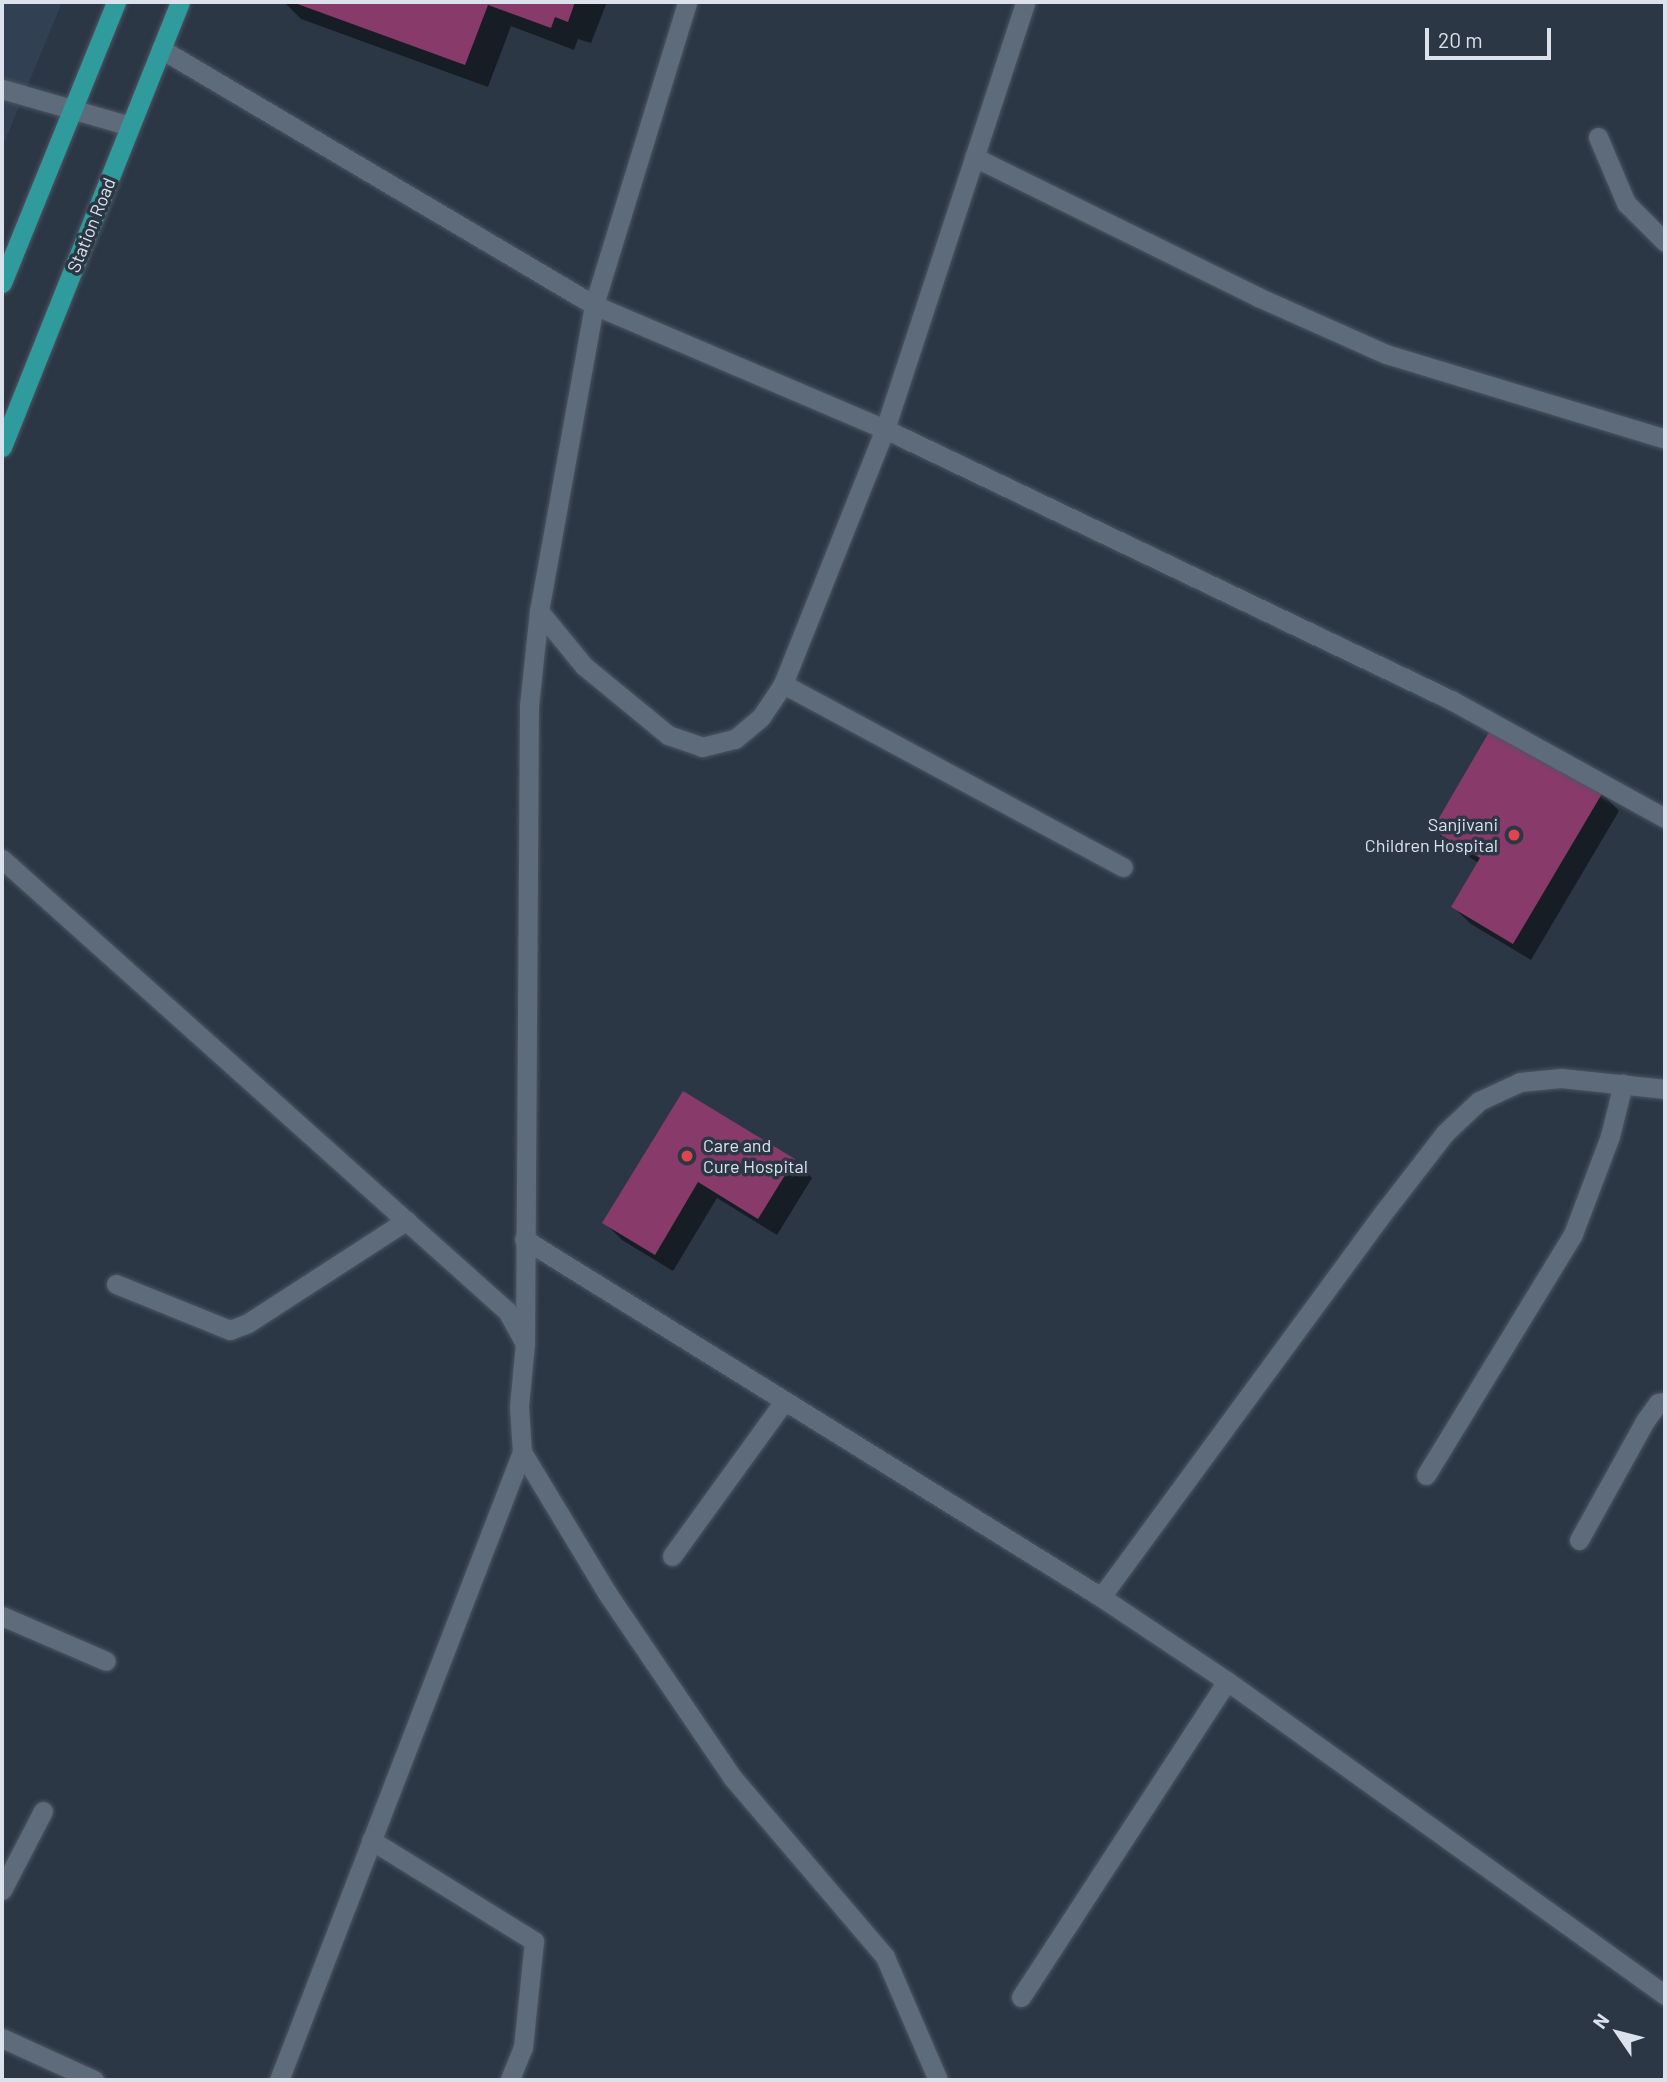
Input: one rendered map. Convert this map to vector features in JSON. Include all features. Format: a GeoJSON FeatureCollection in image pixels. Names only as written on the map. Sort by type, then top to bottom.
{"type":"FeatureCollection","features":[{"type":"Feature","properties":{"kind":"main road"},"geometry":{"type":"LineString","coordinates":[[2,284],[116,2]]}},
{"type":"Feature","properties":{"kind":"main road","name":"Station Road"},"geometry":{"type":"LineString","coordinates":[[2,447],[180,2]]}},
{"type":"Feature","properties":{"kind":"street"},"geometry":{"type":"LineString","coordinates":[[279,2080],[522,1452],[529,706],[539,611],[594,305],[687,2]]}},
{"type":"Feature","properties":{"kind":"street"},"geometry":{"type":"LineString","coordinates":[[539,611],[584,666],[668,736],[702,747],[735,739],[761,718],[783,684],[886,429],[1024,2]]}},
{"type":"Feature","properties":{"kind":"street"},"geometry":{"type":"LineString","coordinates":[[161,49],[594,305],[886,429],[1451,700],[1665,818]]}},
{"type":"Feature","properties":{"kind":"street"},"geometry":{"type":"LineString","coordinates":[[2,89],[130,126]]}},
{"type":"Feature","properties":{"kind":"street"},"geometry":{"type":"LineString","coordinates":[[1598,137],[1626,203],[1665,242]]}},
{"type":"Feature","properties":{"kind":"street"},"geometry":{"type":"LineString","coordinates":[[974,156],[1258,297],[1386,354],[1665,439]]}},
{"type":"Feature","properties":{"kind":"street"},"geometry":{"type":"LineString","coordinates":[[783,684],[1123,867]]}},
{"type":"Feature","properties":{"kind":"street"},"geometry":{"type":"LineString","coordinates":[[2,859],[507,1311],[525,1343]]}},
{"type":"Feature","properties":{"kind":"street"},"geometry":{"type":"LineString","coordinates":[[1101,1597],[1446,1133],[1479,1101],[1520,1082],[1561,1078],[1665,1089]]}},
{"type":"Feature","properties":{"kind":"street"},"geometry":{"type":"LineString","coordinates":[[1426,1475],[1573,1234],[1610,1136],[1623,1084]]}},
{"type":"Feature","properties":{"kind":"street"},"geometry":{"type":"LineString","coordinates":[[116,1284],[230,1330],[248,1323],[407,1220]]}},
{"type":"Feature","properties":{"kind":"street"},"geometry":{"type":"LineString","coordinates":[[524,1239],[1101,1597],[1227,1681],[1665,1995]]}},
{"type":"Feature","properties":{"kind":"street"},"geometry":{"type":"LineString","coordinates":[[672,1556],[784,1401]]}},
{"type":"Feature","properties":{"kind":"street"},"geometry":{"type":"LineString","coordinates":[[1579,1540],[1645,1421],[1658,1402],[1665,1402]]}},
{"type":"Feature","properties":{"kind":"street"},"geometry":{"type":"LineString","coordinates":[[522,1452],[607,1593],[732,1777],[885,1957],[937,2080]]}},
{"type":"Feature","properties":{"kind":"street"},"geometry":{"type":"LineString","coordinates":[[2,1616],[106,1661]]}},
{"type":"Feature","properties":{"kind":"street"},"geometry":{"type":"LineString","coordinates":[[1021,1997],[1227,1681]]}},
{"type":"Feature","properties":{"kind":"street"},"geometry":{"type":"LineString","coordinates":[[2,1890],[43,1811]]}},
{"type":"Feature","properties":{"kind":"street"},"geometry":{"type":"LineString","coordinates":[[371,1840],[534,1941],[523,2047],[510,2080]]}},
{"type":"Feature","properties":{"kind":"street"},"geometry":{"type":"LineString","coordinates":[[2,2038],[94,2080]]}},
{"type":"Feature","properties":{"kind":"shaded area"},"geometry":{"type":"Polygon","coordinates":[[[2,2],[62,2],[2,148],[2,2]]]}},
{"type":"Feature","properties":{"kind":"building"},"geometry":{"type":"Polygon","coordinates":[[[292,2],[575,2],[568,22],[555,17],[551,28],[488,5],[465,65],[292,2]]]}},
{"type":"Feature","properties":{"kind":"building"},"geometry":{"type":"Polygon","coordinates":[[[1492,727],[1603,792],[1513,944],[1451,907],[1480,858],[1432,830],[1492,727]]]}},
{"type":"Feature","properties":{"kind":"building"},"geometry":{"type":"Polygon","coordinates":[[[683,1091],[795,1159],[758,1219],[698,1182],[655,1255],[602,1223],[683,1091]]]}},
{"type":"Feature","properties":{"kind":"place","name":"Sanjivani Children Hospital"},"geometry":{"type":"Point","coordinates":[1514,835]}},
{"type":"Feature","properties":{"kind":"place","name":"Care and Cure Hospital"},"geometry":{"type":"Point","coordinates":[687,1156]}}]}
